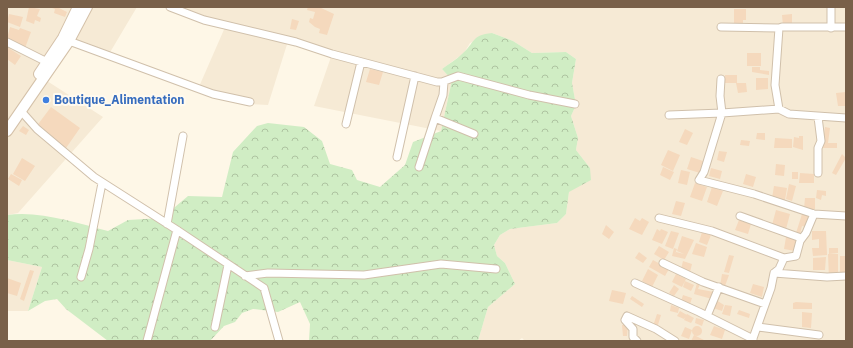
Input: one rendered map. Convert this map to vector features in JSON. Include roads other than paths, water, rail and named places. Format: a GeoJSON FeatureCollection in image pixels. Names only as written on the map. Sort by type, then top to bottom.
{"type":"FeatureCollection","features":[{"type":"Feature","properties":{"kind":"main road"},"geometry":{"type":"LineString","coordinates":[[7,118],[47,62],[62,38],[78,7]]}},
{"type":"Feature","properties":{"kind":"main road"},"geometry":{"type":"LineString","coordinates":[[7,131],[69,41],[87,7]]}},
{"type":"Feature","properties":{"kind":"street"},"geometry":{"type":"LineString","coordinates":[[170,7],[204,20],[296,42],[332,54],[437,82],[444,82],[458,76],[528,95],[575,104]]}},
{"type":"Feature","properties":{"kind":"street"},"geometry":{"type":"LineString","coordinates":[[831,7],[831,28]]}},
{"type":"Feature","properties":{"kind":"street"},"geometry":{"type":"LineString","coordinates":[[721,27],[846,27]]}},
{"type":"Feature","properties":{"kind":"street"},"geometry":{"type":"LineString","coordinates":[[779,28],[775,85],[779,109]]}},
{"type":"Feature","properties":{"kind":"street"},"geometry":{"type":"LineString","coordinates":[[69,41],[213,94],[250,102]]}},
{"type":"Feature","properties":{"kind":"street"},"geometry":{"type":"LineString","coordinates":[[7,42],[47,62]]}},
{"type":"Feature","properties":{"kind":"street"},"geometry":{"type":"LineString","coordinates":[[346,124],[361,62]]}},
{"type":"Feature","properties":{"kind":"street"},"geometry":{"type":"LineString","coordinates":[[397,157],[415,76]]}},
{"type":"Feature","properties":{"kind":"street"},"geometry":{"type":"LineString","coordinates":[[721,79],[720,96],[722,113],[704,172],[699,180],[754,194],[814,214],[846,216]]}},
{"type":"Feature","properties":{"kind":"street"},"geometry":{"type":"LineString","coordinates":[[419,167],[443,95],[444,82]]}},
{"type":"Feature","properties":{"kind":"street"},"geometry":{"type":"LineString","coordinates":[[669,115],[779,109],[789,114],[846,118]]}},
{"type":"Feature","properties":{"kind":"street"},"geometry":{"type":"LineString","coordinates":[[21,111],[37,129],[102,183],[177,230],[258,284],[266,292],[279,341]]}},
{"type":"Feature","properties":{"kind":"street"},"geometry":{"type":"LineString","coordinates":[[818,117],[821,141],[818,148],[818,173]]}},
{"type":"Feature","properties":{"kind":"street"},"geometry":{"type":"LineString","coordinates":[[435,118],[474,134]]}},
{"type":"Feature","properties":{"kind":"street"},"geometry":{"type":"LineString","coordinates":[[167,224],[183,136]]}},
{"type":"Feature","properties":{"kind":"street"},"geometry":{"type":"LineString","coordinates":[[81,277],[89,249],[102,183]]}},
{"type":"Feature","properties":{"kind":"street"},"geometry":{"type":"LineString","coordinates":[[659,218],[712,231],[784,258],[796,256],[801,238],[806,233],[814,214]]}},
{"type":"Feature","properties":{"kind":"street"},"geometry":{"type":"LineString","coordinates":[[740,216],[801,238]]}},
{"type":"Feature","properties":{"kind":"street"},"geometry":{"type":"LineString","coordinates":[[147,341],[177,230]]}},
{"type":"Feature","properties":{"kind":"street"},"geometry":{"type":"LineString","coordinates":[[635,283],[707,316],[753,340],[766,304],[774,273],[779,268],[784,258]]}},
{"type":"Feature","properties":{"kind":"street"},"geometry":{"type":"LineString","coordinates":[[663,263],[703,282],[766,304]]}},
{"type":"Feature","properties":{"kind":"street"},"geometry":{"type":"LineString","coordinates":[[245,276],[268,272],[364,275],[441,264],[496,269]]}},
{"type":"Feature","properties":{"kind":"street"},"geometry":{"type":"LineString","coordinates":[[215,327],[228,265]]}},
{"type":"Feature","properties":{"kind":"street"},"geometry":{"type":"LineString","coordinates":[[774,273],[827,277],[846,276]]}},
{"type":"Feature","properties":{"kind":"street"},"geometry":{"type":"LineString","coordinates":[[707,316],[719,287]]}},
{"type":"Feature","properties":{"kind":"street"},"geometry":{"type":"LineString","coordinates":[[637,341],[633,337],[633,330],[626,320],[628,316],[656,329],[675,341]]}},
{"type":"Feature","properties":{"kind":"street"},"geometry":{"type":"LineString","coordinates":[[758,327],[819,335]]}},
{"type":"Feature","properties":{"kind":"place","name":"Boutique_Alimentation"},"geometry":{"type":"Point","coordinates":[46,100]}}]}
